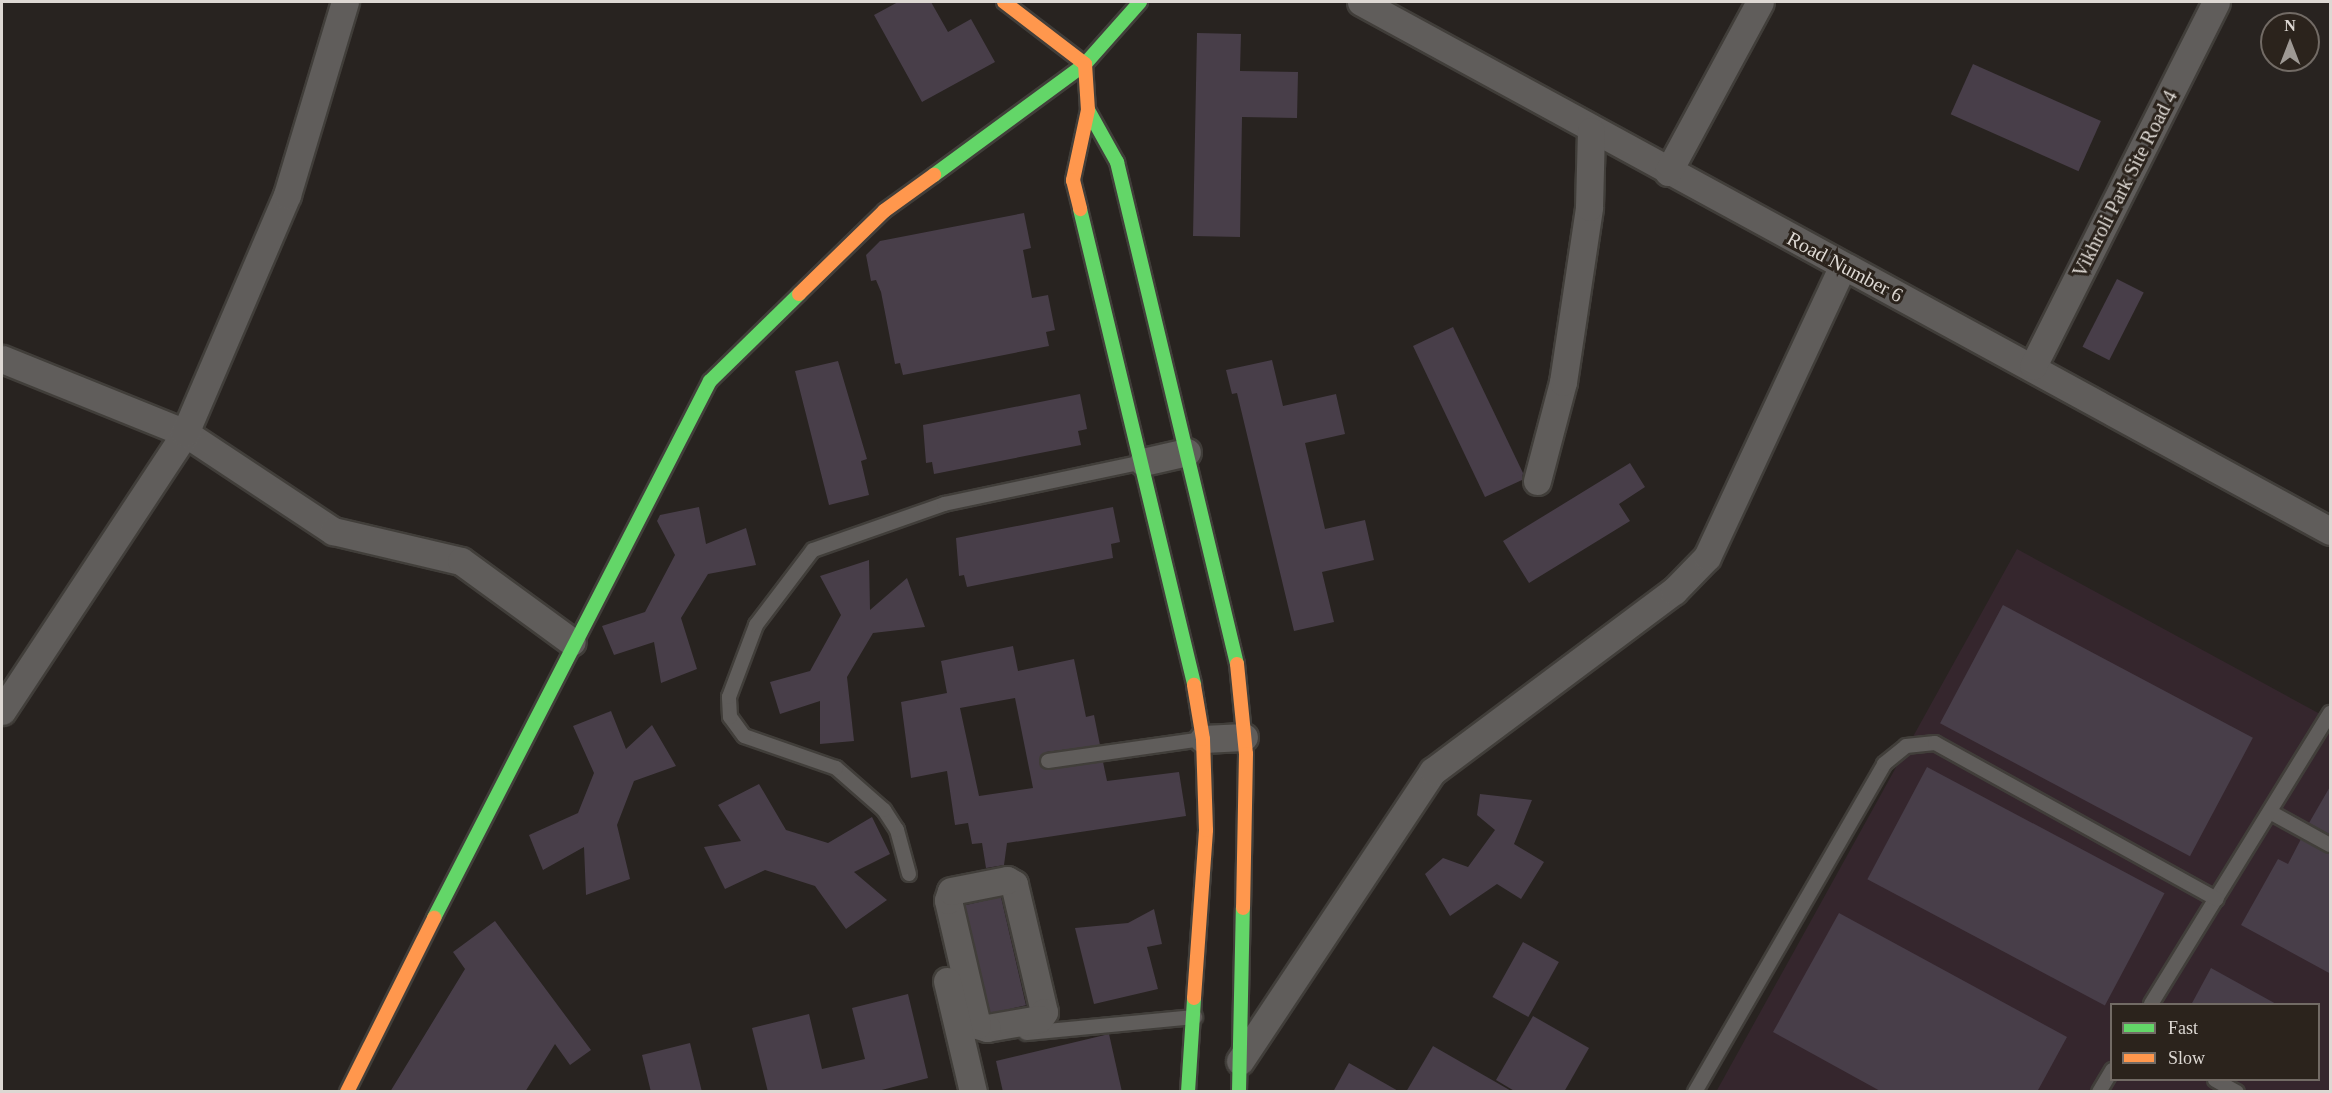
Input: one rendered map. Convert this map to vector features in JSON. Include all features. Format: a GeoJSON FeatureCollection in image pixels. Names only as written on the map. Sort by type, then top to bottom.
{"type":"FeatureCollection","features":[{"type":"Feature","properties":{"kind":"street"},"geometry":{"type":"LineString","coordinates":[[2,711],[185,433],[288,195],[345,2]]}},
{"type":"Feature","properties":{"kind":"street"},"geometry":{"type":"LineString","coordinates":[[1004,2],[1085,64],[1088,110],[1074,180],[1111,284],[1143,462],[1187,637],[1203,739],[1209,986],[1195,1017],[1188,1092]]}},
{"type":"Feature","properties":{"kind":"street"},"geometry":{"type":"LineString","coordinates":[[347,1092],[572,642],[710,381],[884,211],[1085,64],[1140,2]]}},
{"type":"Feature","properties":{"kind":"street","name":"Road Number 6"},"geometry":{"type":"LineString","coordinates":[[1361,2],[1591,131],[2033,366],[2331,531]]}},
{"type":"Feature","properties":{"kind":"street"},"geometry":{"type":"LineString","coordinates":[[1668,172],[1760,2]]}},
{"type":"Feature","properties":{"kind":"street","name":"Vikhroli Park Site Road 4"},"geometry":{"type":"LineString","coordinates":[[2033,366],[2216,2]]}},
{"type":"Feature","properties":{"kind":"street"},"geometry":{"type":"LineString","coordinates":[[1088,110],[1117,162],[1235,645],[1244,737],[1239,1092]]}},
{"type":"Feature","properties":{"kind":"street"},"geometry":{"type":"LineString","coordinates":[[1537,481],[1563,382],[1589,207],[1591,131]]}},
{"type":"Feature","properties":{"kind":"street"},"geometry":{"type":"LineString","coordinates":[[1240,1061],[1433,771],[1674,591],[1707,557],[1843,266]]}},
{"type":"Feature","properties":{"kind":"street"},"geometry":{"type":"LineString","coordinates":[[1111,284],[1146,278]]}},
{"type":"Feature","properties":{"kind":"street"},"geometry":{"type":"LineString","coordinates":[[2,359],[14,360],[185,433],[333,531],[461,561],[572,642]]}},
{"type":"Feature","properties":{"kind":"street"},"geometry":{"type":"LineString","coordinates":[[1143,462],[1187,452]]}},
{"type":"Feature","properties":{"kind":"street"},"geometry":{"type":"LineString","coordinates":[[1203,739],[1244,737]]}},
{"type":"Feature","properties":{"kind":"street"},"geometry":{"type":"LineString","coordinates":[[1007,880],[1014,884],[1044,1012],[1039,1018],[987,1028],[977,1025],[959,956],[948,900],[951,891],[1007,880]]}},
{"type":"Feature","properties":{"kind":"street"},"geometry":{"type":"LineString","coordinates":[[959,956],[947,960],[945,972],[973,1092]]}},
{"type":"Feature","properties":{"kind":"street"},"geometry":{"type":"LineString","coordinates":[[1209,986],[1242,984]]}},
{"type":"Feature","properties":{"kind":"lane"},"geometry":{"type":"LineString","coordinates":[[909,874],[897,830],[884,810],[836,768],[744,736],[730,717],[729,697],[756,625],[813,550],[944,504],[1143,462]]}},
{"type":"Feature","properties":{"kind":"lane"},"geometry":{"type":"LineString","coordinates":[[2152,1003],[2331,712]]}},
{"type":"Feature","properties":{"kind":"lane"},"geometry":{"type":"LineString","coordinates":[[1048,761],[1203,739]]}},
{"type":"Feature","properties":{"kind":"lane"},"geometry":{"type":"LineString","coordinates":[[1695,1092],[1884,764],[1906,746],[1935,743],[2217,899]]}},
{"type":"Feature","properties":{"kind":"lane"},"geometry":{"type":"LineString","coordinates":[[2270,812],[2331,845]]}},
{"type":"Feature","properties":{"kind":"lane"},"geometry":{"type":"LineString","coordinates":[[1012,1034],[1166,1024],[1195,1017]]}},
{"type":"Feature","properties":{"kind":"lane"},"geometry":{"type":"LineString","coordinates":[[2099,1092],[2110,1073]]}},
{"type":"Feature","properties":{"kind":"lane"},"geometry":{"type":"LineString","coordinates":[[2217,1081],[2237,1092]]}},
{"type":"Feature","properties":{"kind":"shaded area"},"geometry":{"type":"Polygon","coordinates":[[[2017,549],[2320,714],[2330,713],[2330,1091],[1716,1092],[2017,549]]]}},
{"type":"Feature","properties":{"kind":"building"},"geometry":{"type":"Polygon","coordinates":[[[898,2],[931,2],[948,32],[971,19],[995,62],[922,102],[874,15],[898,2]]]}},
{"type":"Feature","properties":{"kind":"building"},"geometry":{"type":"Polygon","coordinates":[[[1197,33],[1241,34],[1240,71],[1298,72],[1297,118],[1242,117],[1240,237],[1193,236],[1197,33]]]}},
{"type":"Feature","properties":{"kind":"building"},"geometry":{"type":"Polygon","coordinates":[[[1973,64],[2101,121],[2079,171],[1951,114],[1973,64]]]}},
{"type":"Feature","properties":{"kind":"building"},"geometry":{"type":"Polygon","coordinates":[[[1024,213],[1031,248],[1023,250],[1032,298],[1048,295],[1055,330],[1046,332],[1049,346],[903,375],[900,363],[895,364],[881,292],[876,280],[871,281],[866,255],[880,241],[1024,213]]]}},
{"type":"Feature","properties":{"kind":"building"},"geometry":{"type":"Polygon","coordinates":[[[2117,279],[2144,293],[2109,360],[2082,347],[2117,279]]]}},
{"type":"Feature","properties":{"kind":"building"},"geometry":{"type":"Polygon","coordinates":[[[1453,327],[1523,473],[1522,480],[1485,497],[1413,346],[1453,327]]]}},
{"type":"Feature","properties":{"kind":"building"},"geometry":{"type":"Polygon","coordinates":[[[1272,360],[1283,406],[1336,394],[1345,434],[1305,443],[1325,529],[1365,520],[1374,560],[1322,572],[1334,622],[1294,631],[1237,393],[1232,394],[1226,370],[1272,360]]]}},
{"type":"Feature","properties":{"kind":"building"},"geometry":{"type":"Polygon","coordinates":[[[838,361],[867,459],[861,461],[869,495],[829,505],[795,371],[838,361]]]}},
{"type":"Feature","properties":{"kind":"building"},"geometry":{"type":"Polygon","coordinates":[[[1080,394],[1087,429],[1078,431],[1081,445],[934,474],[932,462],[926,463],[923,425],[1080,394]]]}},
{"type":"Feature","properties":{"kind":"building"},"geometry":{"type":"Polygon","coordinates":[[[1630,463],[1645,487],[1619,504],[1630,521],[1529,583],[1503,541],[1630,463]]]}},
{"type":"Feature","properties":{"kind":"building"},"geometry":{"type":"Polygon","coordinates":[[[699,507],[706,544],[746,528],[756,565],[708,574],[681,618],[697,669],[661,683],[654,642],[614,655],[602,626],[645,612],[675,555],[657,521],[660,515],[699,507]]]}},
{"type":"Feature","properties":{"kind":"building"},"geometry":{"type":"Polygon","coordinates":[[[1113,507],[1120,542],[1111,544],[1113,558],[967,587],[964,575],[959,576],[956,538],[1113,507]]]}},
{"type":"Feature","properties":{"kind":"building"},"geometry":{"type":"Polygon","coordinates":[[[869,560],[870,610],[907,578],[925,627],[873,633],[847,677],[854,741],[820,744],[820,701],[780,714],[770,682],[810,671],[841,615],[820,576],[869,560]]]}},
{"type":"Feature","properties":{"kind":"building"},"geometry":{"type":"Polygon","coordinates":[[[2003,605],[2253,738],[2190,856],[1940,723],[2003,605]]]}},
{"type":"Feature","properties":{"kind":"building"},"geometry":{"type":"Polygon","coordinates":[[[1013,646],[1018,671],[1074,659],[1086,717],[1094,715],[1100,745],[1046,752],[1040,758],[1041,767],[1103,762],[1107,781],[1179,772],[1186,816],[1007,843],[1004,865],[986,868],[982,843],[972,844],[968,823],[955,825],[947,771],[911,778],[901,702],[947,693],[941,661],[1013,646]],[[1015,698],[960,708],[979,796],[1033,788],[1015,698]]]}},
{"type":"Feature","properties":{"kind":"building"},"geometry":{"type":"Polygon","coordinates":[[[611,711],[626,749],[652,725],[676,766],[634,781],[617,825],[630,879],[586,895],[584,847],[543,870],[529,835],[578,813],[594,773],[573,726],[611,711]]]}},
{"type":"Feature","properties":{"kind":"building"},"geometry":{"type":"Polygon","coordinates":[[[1927,767],[2165,893],[2105,1005],[1867,879],[1927,767]]]}},
{"type":"Feature","properties":{"kind":"building"},"geometry":{"type":"Polygon","coordinates":[[[759,784],[786,830],[828,843],[872,817],[890,854],[854,872],[887,900],[846,929],[815,886],[765,870],[725,889],[704,847],[741,841],[718,805],[759,784]]]}},
{"type":"Feature","properties":{"kind":"building"},"geometry":{"type":"Polygon","coordinates":[[[2331,785],[2331,835],[2309,823],[2331,785]]]}},
{"type":"Feature","properties":{"kind":"building"},"geometry":{"type":"Polygon","coordinates":[[[1480,794],[1532,800],[1514,844],[1544,862],[1521,899],[1497,884],[1450,916],[1425,874],[1443,858],[1468,867],[1495,830],[1477,815],[1480,794]]]}},
{"type":"Feature","properties":{"kind":"building"},"geometry":{"type":"Polygon","coordinates":[[[2301,839],[2331,854],[2331,974],[2241,925],[2278,859],[2288,864],[2301,839]]]}},
{"type":"Feature","properties":{"kind":"building"},"geometry":{"type":"Polygon","coordinates":[[[1001,897],[1026,1005],[990,1013],[965,905],[1001,897]]]}},
{"type":"Feature","properties":{"kind":"building"},"geometry":{"type":"Polygon","coordinates":[[[1154,909],[1162,944],[1147,947],[1158,989],[1094,1004],[1075,928],[1128,923],[1154,909]]]}},
{"type":"Feature","properties":{"kind":"building"},"geometry":{"type":"Polygon","coordinates":[[[1839,913],[2067,1037],[2037,1092],[1882,1092],[1773,1032],[1839,913]]]}},
{"type":"Feature","properties":{"kind":"building"},"geometry":{"type":"Polygon","coordinates":[[[495,921],[591,1050],[570,1065],[555,1044],[525,1092],[390,1092],[465,969],[453,952],[495,921]]]}},
{"type":"Feature","properties":{"kind":"building"},"geometry":{"type":"Polygon","coordinates":[[[1523,942],[1559,962],[1528,1017],[1492,997],[1523,942]]]}},
{"type":"Feature","properties":{"kind":"building"},"geometry":{"type":"Polygon","coordinates":[[[2211,968],[2274,1003],[2192,1003],[2211,968]]]}},
{"type":"Feature","properties":{"kind":"building"},"geometry":{"type":"Polygon","coordinates":[[[908,994],[928,1078],[874,1092],[768,1092],[752,1028],[809,1014],[822,1069],[865,1059],[852,1008],[908,994]]]}},
{"type":"Feature","properties":{"kind":"building"},"geometry":{"type":"Polygon","coordinates":[[[1533,1016],[1589,1048],[1564,1092],[1516,1092],[1496,1080],[1533,1016]]]}},
{"type":"Feature","properties":{"kind":"building"},"geometry":{"type":"Polygon","coordinates":[[[1109,1034],[1122,1092],[1003,1092],[996,1061],[1109,1034]]]}},
{"type":"Feature","properties":{"kind":"building"},"geometry":{"type":"Polygon","coordinates":[[[690,1043],[702,1092],[651,1092],[642,1055],[690,1043]]]}},
{"type":"Feature","properties":{"kind":"building"},"geometry":{"type":"Polygon","coordinates":[[[1433,1046],[1513,1092],[1406,1092],[1433,1046]]]}},
{"type":"Feature","properties":{"kind":"building"},"geometry":{"type":"Polygon","coordinates":[[[1349,1063],[1400,1092],[1333,1092],[1349,1063]]]}},
{"type":"Feature","properties":{"kind":"traffic: fast"},"geometry":{"type":"LineString","coordinates":[[934,175],[1085,64],[1140,2]]}},
{"type":"Feature","properties":{"kind":"traffic: fast"},"geometry":{"type":"LineString","coordinates":[[1088,110],[1117,162],[1237,664]]}},
{"type":"Feature","properties":{"kind":"traffic: fast"},"geometry":{"type":"LineString","coordinates":[[1080,209],[1194,685]]}},
{"type":"Feature","properties":{"kind":"traffic: fast"},"geometry":{"type":"LineString","coordinates":[[434,918],[710,381],[799,294]]}},
{"type":"Feature","properties":{"kind":"traffic: fast"},"geometry":{"type":"LineString","coordinates":[[1239,1092],[1243,908]]}},
{"type":"Feature","properties":{"kind":"traffic: fast"},"geometry":{"type":"LineString","coordinates":[[1188,1092],[1194,998]]}},
{"type":"Feature","properties":{"kind":"traffic: slow"},"geometry":{"type":"LineString","coordinates":[[1004,2],[1085,64],[1088,110],[1073,180],[1080,209]]}},
{"type":"Feature","properties":{"kind":"traffic: slow"},"geometry":{"type":"LineString","coordinates":[[799,294],[884,211],[934,175]]}},
{"type":"Feature","properties":{"kind":"traffic: slow"},"geometry":{"type":"LineString","coordinates":[[1237,664],[1246,754],[1243,908]]}},
{"type":"Feature","properties":{"kind":"traffic: slow"},"geometry":{"type":"LineString","coordinates":[[1194,685],[1203,739],[1206,830],[1194,998]]}},
{"type":"Feature","properties":{"kind":"traffic: slow"},"geometry":{"type":"LineString","coordinates":[[347,1092],[434,918]]}}]}
